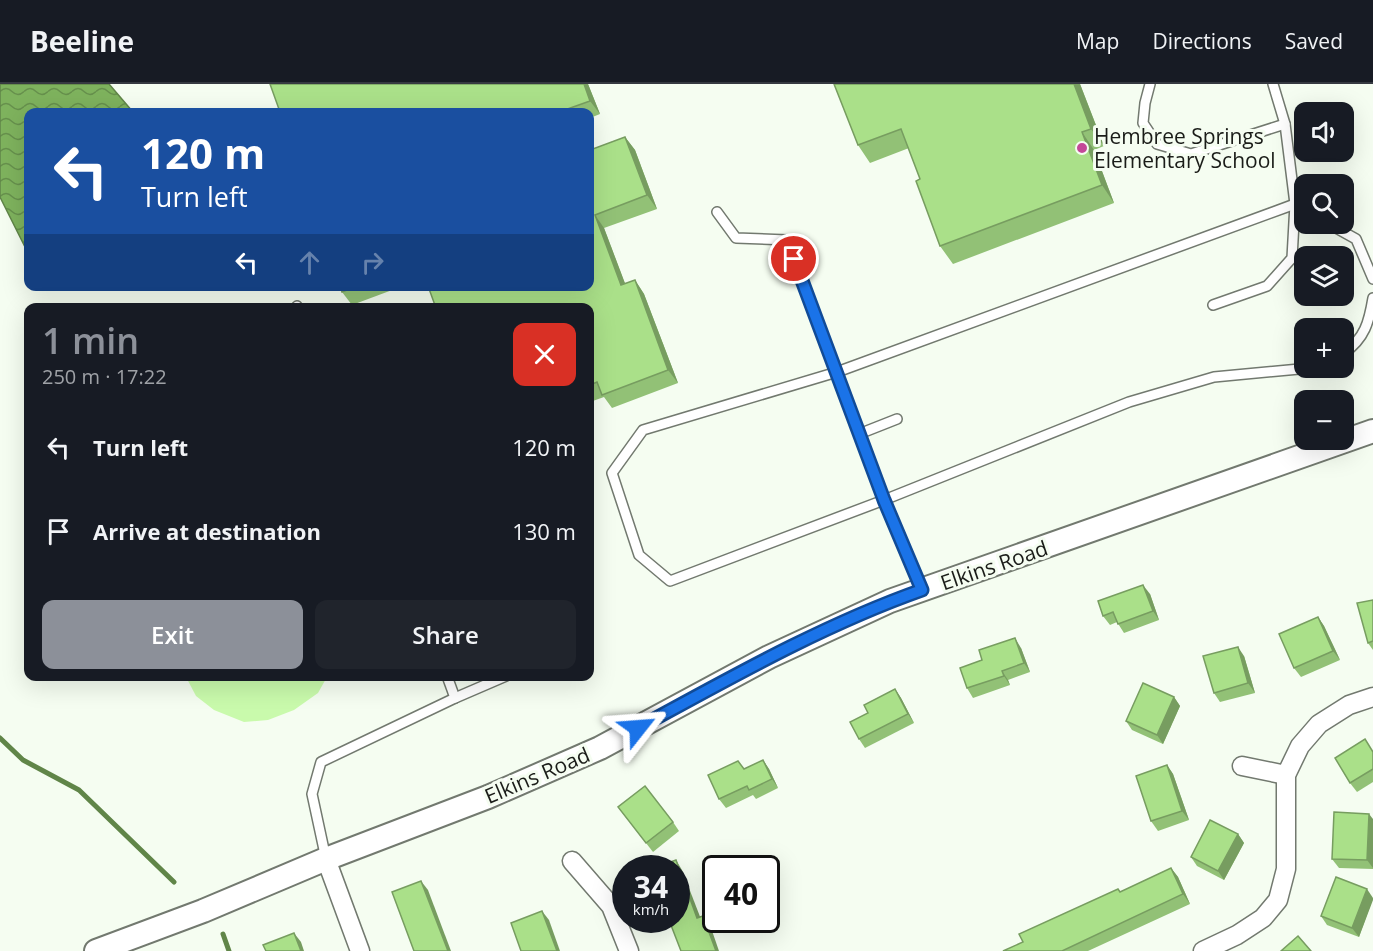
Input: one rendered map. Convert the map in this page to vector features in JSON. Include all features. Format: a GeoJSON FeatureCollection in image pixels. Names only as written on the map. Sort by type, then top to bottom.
{"type":"FeatureCollection","features":[{"type":"Feature","properties":{"kind":"street","name":"Elkins Road"},"geometry":{"type":"LineString","coordinates":[[96,951],[203,912],[326,860],[488,797],[600,748],[770,657],[890,601],[1373,430]]}},
{"type":"Feature","properties":{"kind":"street"},"geometry":{"type":"LineString","coordinates":[[1203,951],[1237,935],[1263,918],[1278,900],[1286,869],[1286,775],[1300,746],[1319,724],[1349,705],[1373,697]]}},
{"type":"Feature","properties":{"kind":"street"},"geometry":{"type":"LineString","coordinates":[[1242,766],[1286,775]]}},
{"type":"Feature","properties":{"kind":"street"},"geometry":{"type":"LineString","coordinates":[[326,860],[360,951]]}},
{"type":"Feature","properties":{"kind":"street"},"geometry":{"type":"LineString","coordinates":[[572,861],[611,906],[629,951]]}},
{"type":"Feature","properties":{"kind":"lane"},"geometry":{"type":"LineString","coordinates":[[1150,84],[1143,123],[1157,144],[1191,154],[1285,124]]}},
{"type":"Feature","properties":{"kind":"lane"},"geometry":{"type":"LineString","coordinates":[[1273,84],[1285,124],[1294,196]]}},
{"type":"Feature","properties":{"kind":"lane"},"geometry":{"type":"LineString","coordinates":[[1294,204],[837,372],[643,430],[612,472],[639,555],[670,581],[884,500],[1129,402],[1214,376],[1294,369]]}},
{"type":"Feature","properties":{"kind":"lane"},"geometry":{"type":"LineString","coordinates":[[717,212],[736,238],[787,240],[884,500],[922,590]]}},
{"type":"Feature","properties":{"kind":"lane"},"geometry":{"type":"LineString","coordinates":[[1213,305],[1267,286],[1292,258],[1294,222]]}},
{"type":"Feature","properties":{"kind":"lane"},"geometry":{"type":"LineString","coordinates":[[1347,234],[1356,239],[1373,279]]}},
{"type":"Feature","properties":{"kind":"lane"},"geometry":{"type":"LineString","coordinates":[[1354,346],[1370,322],[1373,298]]}},
{"type":"Feature","properties":{"kind":"lane"},"geometry":{"type":"LineString","coordinates":[[859,434],[897,419]]}},
{"type":"Feature","properties":{"kind":"lane"},"geometry":{"type":"LineString","coordinates":[[449,681],[455,698]]}},
{"type":"Feature","properties":{"kind":"lane"},"geometry":{"type":"LineString","coordinates":[[326,860],[312,794],[321,762],[494,681]]}},
{"type":"Feature","properties":{"kind":"shaded area"},"geometry":{"type":"Polygon","coordinates":[[[188,681],[325,681],[318,693],[294,710],[268,720],[244,722],[214,710],[196,696],[188,681]]]}},
{"type":"Feature","properties":{"kind":"water"},"geometry":{"type":"Polygon","coordinates":[[[0,84],[109,84],[130,108],[24,108],[24,245],[0,197],[0,84]]]}},
{"type":"Feature","properties":{"kind":"building"},"geometry":{"type":"Polygon","coordinates":[[[270,84],[584,84],[590,101],[570,108],[279,108],[270,84]]]}},
{"type":"Feature","properties":{"kind":"building"},"geometry":{"type":"Polygon","coordinates":[[[834,84],[1074,84],[1091,129],[1082,132],[1102,185],[940,246],[916,181],[920,179],[901,129],[858,145],[834,84]]]}},
{"type":"Feature","properties":{"kind":"building"},"geometry":{"type":"Polygon","coordinates":[[[625,137],[647,195],[595,215],[621,285],[635,280],[668,370],[602,395],[597,382],[594,383],[594,303],[434,303],[430,291],[594,291],[594,149],[625,137]]]}},
{"type":"Feature","properties":{"kind":"building"},"geometry":{"type":"Polygon","coordinates":[[[1143,585],[1153,611],[1118,624],[1113,612],[1103,616],[1098,601],[1143,585]]]}},
{"type":"Feature","properties":{"kind":"building"},"geometry":{"type":"Polygon","coordinates":[[[1373,600],[1373,641],[1368,643],[1357,603],[1373,600]]]}},
{"type":"Feature","properties":{"kind":"building"},"geometry":{"type":"Polygon","coordinates":[[[1318,617],[1333,651],[1294,668],[1279,634],[1318,617]]]}},
{"type":"Feature","properties":{"kind":"building"},"geometry":{"type":"Polygon","coordinates":[[[1015,638],[1024,663],[1002,671],[1004,676],[967,688],[960,668],[982,660],[979,650],[1015,638]]]}},
{"type":"Feature","properties":{"kind":"building"},"geometry":{"type":"Polygon","coordinates":[[[1238,647],[1248,683],[1214,693],[1203,656],[1238,647]]]}},
{"type":"Feature","properties":{"kind":"building"},"geometry":{"type":"Polygon","coordinates":[[[1143,683],[1174,697],[1157,735],[1126,721],[1143,683]]]}},
{"type":"Feature","properties":{"kind":"building"},"geometry":{"type":"Polygon","coordinates":[[[895,689],[908,714],[859,739],[850,722],[868,713],[864,705],[895,689]]]}},
{"type":"Feature","properties":{"kind":"building"},"geometry":{"type":"Polygon","coordinates":[[[1365,739],[1373,752],[1373,769],[1350,783],[1335,758],[1365,739]]]}},
{"type":"Feature","properties":{"kind":"building"},"geometry":{"type":"Polygon","coordinates":[[[763,760],[772,779],[749,790],[747,786],[719,799],[708,775],[738,761],[744,769],[763,760]]]}},
{"type":"Feature","properties":{"kind":"building"},"geometry":{"type":"Polygon","coordinates":[[[1167,765],[1182,811],[1151,821],[1136,776],[1167,765]]]}},
{"type":"Feature","properties":{"kind":"building"},"geometry":{"type":"Polygon","coordinates":[[[645,786],[673,822],[646,843],[618,807],[645,786]]]}},
{"type":"Feature","properties":{"kind":"building"},"geometry":{"type":"Polygon","coordinates":[[[1334,812],[1369,814],[1367,860],[1332,859],[1334,812]]]}},
{"type":"Feature","properties":{"kind":"building"},"geometry":{"type":"Polygon","coordinates":[[[1210,820],[1238,834],[1218,871],[1191,857],[1210,820]]]}},
{"type":"Feature","properties":{"kind":"building"},"geometry":{"type":"Polygon","coordinates":[[[1171,868],[1183,894],[1062,951],[1003,951],[1023,942],[1019,934],[1118,889],[1120,892],[1171,868]]]}},
{"type":"Feature","properties":{"kind":"building"},"geometry":{"type":"Polygon","coordinates":[[[1336,877],[1367,889],[1352,928],[1321,916],[1336,877]]]}},
{"type":"Feature","properties":{"kind":"building"},"geometry":{"type":"Polygon","coordinates":[[[421,881],[448,951],[414,951],[392,892],[421,881]]]}},
{"type":"Feature","properties":{"kind":"building"},"geometry":{"type":"Polygon","coordinates":[[[690,899],[697,918],[702,916],[702,933],[709,933],[716,951],[681,951],[674,933],[690,933],[690,899]]]}},
{"type":"Feature","properties":{"kind":"building"},"geometry":{"type":"Polygon","coordinates":[[[542,911],[557,951],[521,951],[511,923],[542,911]]]}},
{"type":"Feature","properties":{"kind":"building"},"geometry":{"type":"Polygon","coordinates":[[[294,933],[301,951],[266,951],[263,945],[294,933]]]}},
{"type":"Feature","properties":{"kind":"building"},"geometry":{"type":"Polygon","coordinates":[[[1298,936],[1311,951],[1281,951],[1298,936]]]}},
{"type":"Feature","properties":{"kind":"waterway"},"geometry":{"type":"LineString","coordinates":[[0,738],[23,760],[79,790],[174,882]]}},
{"type":"Feature","properties":{"kind":"waterway"},"geometry":{"type":"LineString","coordinates":[[223,934],[229,951]]}},
{"type":"Feature","properties":{"kind":"place","name":"Hembree Springs Elementary School"},"geometry":{"type":"Point","coordinates":[1082,148]}},
{"type":"Feature","properties":{"kind":"route"},"geometry":{"type":"LineString","coordinates":[[638,728],[770,657],[890,601],[922,590],[884,500],[794,259]]}}]}
